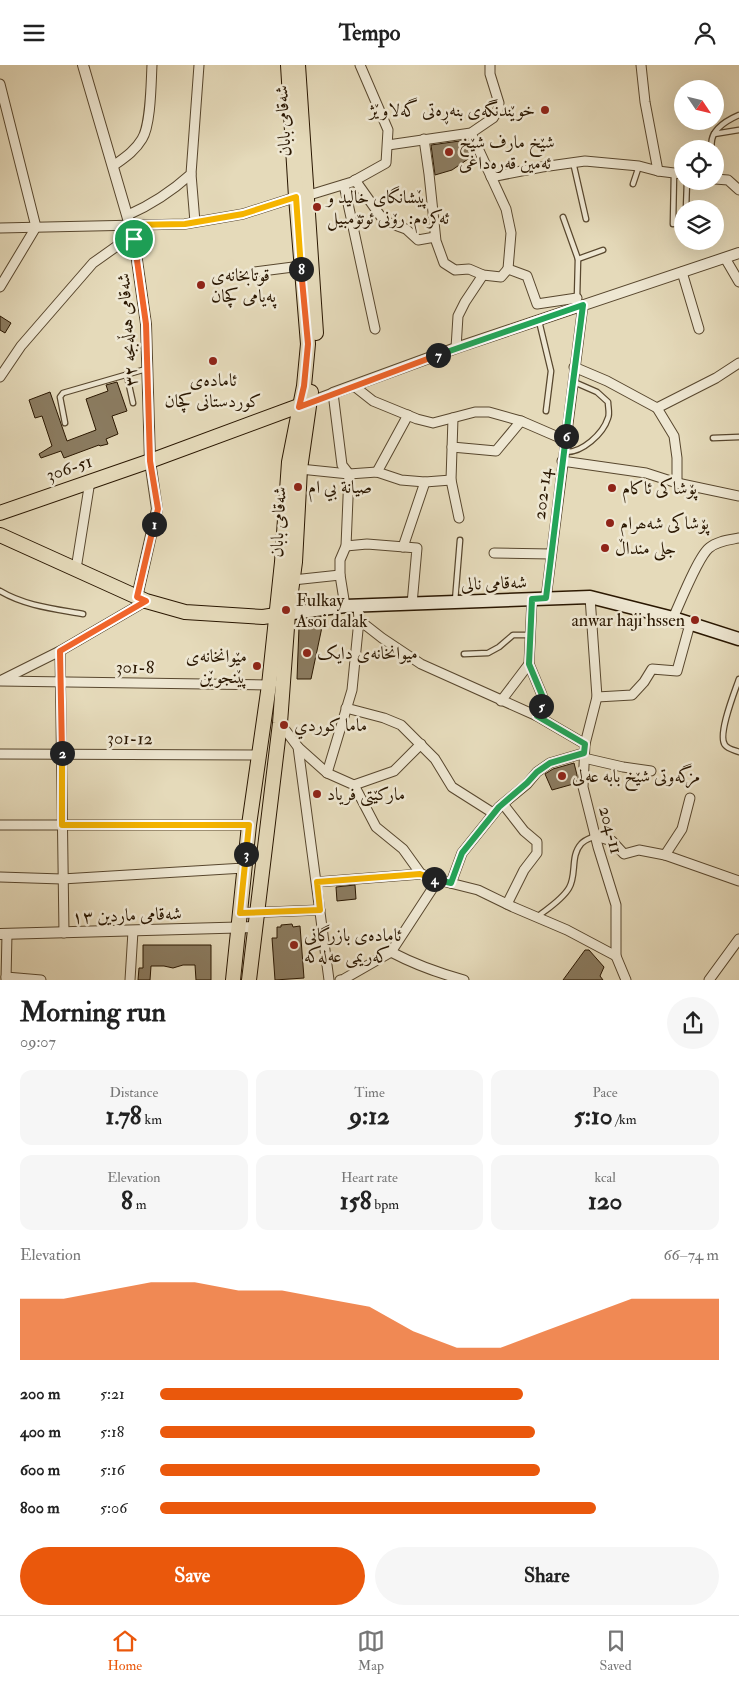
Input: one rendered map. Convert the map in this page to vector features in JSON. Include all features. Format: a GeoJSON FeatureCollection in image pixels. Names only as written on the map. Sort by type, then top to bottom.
{"type":"FeatureCollection","features":[{"type":"Feature","properties":{"kind":"main road"},"geometry":{"type":"LineString","coordinates":[[233,980],[249,825],[269,685],[282,615],[282,562],[289,462],[304,404],[308,344],[301,266],[301,197],[288,65]]}},
{"type":"Feature","properties":{"kind":"main road","name":"شەقامی بابان"},"geometry":{"type":"LineString","coordinates":[[249,980],[280,723],[282,615],[293,580],[304,404],[317,343],[301,197],[298,65]]}},
{"type":"Feature","properties":{"kind":"main road","name":"306-51"},"geometry":{"type":"LineString","coordinates":[[4,511],[150,461],[304,404]]}},
{"type":"Feature","properties":{"kind":"main road"},"geometry":{"type":"LineString","coordinates":[[4,511],[6,537],[142,599],[185,612],[263,617],[282,615]]}},
{"type":"Feature","properties":{"kind":"main road","name":"شەقامی نالی"},"geometry":{"type":"LineString","coordinates":[[282,615],[345,606],[590,597],[673,618],[739,639]]}},
{"type":"Feature","properties":{"kind":"street","name":"شەقامی هەڵەبجە ٣٢"},"geometry":{"type":"LineString","coordinates":[[83,65],[134,239],[146,324],[150,461],[158,509],[142,599]]}},
{"type":"Feature","properties":{"kind":"street"},"geometry":{"type":"LineString","coordinates":[[113,166],[129,155],[143,138],[150,109],[152,65]]}},
{"type":"Feature","properties":{"kind":"street"},"geometry":{"type":"LineString","coordinates":[[195,222],[191,173],[199,65]]}},
{"type":"Feature","properties":{"kind":"street"},"geometry":{"type":"LineString","coordinates":[[0,228],[129,220],[185,224],[243,214],[344,185],[386,163],[388,130],[360,65]]}},
{"type":"Feature","properties":{"kind":"street"},"geometry":{"type":"LineString","coordinates":[[388,145],[471,133],[493,118],[498,111],[499,103],[490,74],[490,65]]}},
{"type":"Feature","properties":{"kind":"street"},"geometry":{"type":"LineString","coordinates":[[641,65],[645,102],[658,171]]}},
{"type":"Feature","properties":{"kind":"street"},"geometry":{"type":"LineString","coordinates":[[0,84],[36,227],[0,287]]}},
{"type":"Feature","properties":{"kind":"street"},"geometry":{"type":"LineString","coordinates":[[424,139],[435,237],[444,263],[455,270],[469,269],[483,275],[501,277],[508,269],[511,233],[506,209],[471,133]]}},
{"type":"Feature","properties":{"kind":"street"},"geometry":{"type":"LineString","coordinates":[[491,177],[584,161],[639,166],[674,173]]}},
{"type":"Feature","properties":{"kind":"street"},"geometry":{"type":"LineString","coordinates":[[129,220],[177,187],[191,173]]}},
{"type":"Feature","properties":{"kind":"street"},"geometry":{"type":"LineString","coordinates":[[355,180],[384,221],[406,229],[418,240],[435,237]]}},
{"type":"Feature","properties":{"kind":"street"},"geometry":{"type":"LineString","coordinates":[[724,180],[728,180],[738,189]]}},
{"type":"Feature","properties":{"kind":"street"},"geometry":{"type":"LineString","coordinates":[[344,185],[375,329]]}},
{"type":"Feature","properties":{"kind":"street"},"geometry":{"type":"LineString","coordinates":[[0,377],[20,346],[93,263],[117,246],[134,239]]}},
{"type":"Feature","properties":{"kind":"street"},"geometry":{"type":"LineString","coordinates":[[304,404],[579,303],[739,253]]}},
{"type":"Feature","properties":{"kind":"street"},"geometry":{"type":"LineString","coordinates":[[725,257],[739,282]]}},
{"type":"Feature","properties":{"kind":"street"},"geometry":{"type":"LineString","coordinates":[[254,273],[301,266]]}},
{"type":"Feature","properties":{"kind":"street"},"geometry":{"type":"LineString","coordinates":[[508,269],[527,276],[537,304],[579,303]]}},
{"type":"Feature","properties":{"kind":"street"},"geometry":{"type":"LineString","coordinates":[[682,272],[700,329]]}},
{"type":"Feature","properties":{"kind":"street"},"geometry":{"type":"LineString","coordinates":[[456,348],[458,316],[483,275]]}},
{"type":"Feature","properties":{"kind":"street","name":"202-14"},"geometry":{"type":"LineString","coordinates":[[546,598],[573,381],[579,303]]}},
{"type":"Feature","properties":{"kind":"street"},"geometry":{"type":"LineString","coordinates":[[657,408],[716,378],[739,363]]}},
{"type":"Feature","properties":{"kind":"street"},"geometry":{"type":"LineString","coordinates":[[574,367],[607,381],[657,408],[674,435],[677,458],[677,483]]}},
{"type":"Feature","properties":{"kind":"street"},"geometry":{"type":"LineString","coordinates":[[354,385],[373,401],[433,423],[475,412],[489,412],[521,421],[565,440]]}},
{"type":"Feature","properties":{"kind":"street"},"geometry":{"type":"LineString","coordinates":[[333,393],[342,465],[349,474],[346,546],[340,559],[340,575],[345,606]]}},
{"type":"Feature","properties":{"kind":"street"},"geometry":{"type":"LineString","coordinates":[[377,472],[408,415]]}},
{"type":"Feature","properties":{"kind":"street"},"geometry":{"type":"LineString","coordinates":[[453,418],[451,480],[459,518]]}},
{"type":"Feature","properties":{"kind":"street"},"geometry":{"type":"LineString","coordinates":[[452,447],[496,451],[521,421]]}},
{"type":"Feature","properties":{"kind":"street"},"geometry":{"type":"LineString","coordinates":[[563,457],[646,473],[677,483],[739,496]]}},
{"type":"Feature","properties":{"kind":"street"},"geometry":{"type":"LineString","coordinates":[[300,469],[349,474],[377,472],[401,480],[451,480]]}},
{"type":"Feature","properties":{"kind":"street"},"geometry":{"type":"LineString","coordinates":[[76,569],[90,481]]}},
{"type":"Feature","properties":{"kind":"street"},"geometry":{"type":"LineString","coordinates":[[403,547],[425,481]]}},
{"type":"Feature","properties":{"kind":"street"},"geometry":{"type":"LineString","coordinates":[[673,618],[701,557],[708,548],[717,543],[739,538]]}},
{"type":"Feature","properties":{"kind":"street"},"geometry":{"type":"LineString","coordinates":[[346,546],[367,544],[417,548],[412,604]]}},
{"type":"Feature","properties":{"kind":"street"},"geometry":{"type":"LineString","coordinates":[[494,553],[551,553]]}},
{"type":"Feature","properties":{"kind":"street"},"geometry":{"type":"LineString","coordinates":[[293,580],[340,575]]}},
{"type":"Feature","properties":{"kind":"street","name":"204-11"},"geometry":{"type":"LineString","coordinates":[[590,597],[597,697],[584,751],[583,787],[595,836],[616,905],[616,956],[626,980]]}},
{"type":"Feature","properties":{"kind":"street"},"geometry":{"type":"LineString","coordinates":[[0,681],[60,651],[142,599]]}},
{"type":"Feature","properties":{"kind":"street"},"geometry":{"type":"LineString","coordinates":[[532,599],[529,664],[542,695],[537,716]]}},
{"type":"Feature","properties":{"kind":"street"},"geometry":{"type":"LineString","coordinates":[[327,773],[352,690],[359,620],[358,606]]}},
{"type":"Feature","properties":{"kind":"street"},"geometry":{"type":"LineString","coordinates":[[359,620],[421,664],[537,716],[584,751],[623,767],[652,771]]}},
{"type":"Feature","properties":{"kind":"street"},"geometry":{"type":"LineString","coordinates":[[597,697],[632,695],[644,682],[652,669],[677,671],[690,624]]}},
{"type":"Feature","properties":{"kind":"street"},"geometry":{"type":"LineString","coordinates":[[60,651],[64,933]]}},
{"type":"Feature","properties":{"kind":"street"},"geometry":{"type":"LineString","coordinates":[[502,701],[529,664]]}},
{"type":"Feature","properties":{"kind":"street","name":"301-8"},"geometry":{"type":"LineString","coordinates":[[0,681],[269,685]]}},
{"type":"Feature","properties":{"kind":"street"},"geometry":{"type":"LineString","coordinates":[[346,708],[384,718],[401,725],[435,759],[452,787],[493,813]]}},
{"type":"Feature","properties":{"kind":"street"},"geometry":{"type":"LineString","coordinates":[[280,723],[298,747],[327,773],[354,785],[376,827],[403,849],[420,874]]}},
{"type":"Feature","properties":{"kind":"street"},"geometry":{"type":"LineString","coordinates":[[354,785],[394,771],[421,744]]}},
{"type":"Feature","properties":{"kind":"street"},"geometry":{"type":"LineString","coordinates":[[298,747],[317,882],[328,980]]}},
{"type":"Feature","properties":{"kind":"street"},"geometry":{"type":"LineString","coordinates":[[451,883],[462,853],[493,813],[537,772],[550,763],[584,751]]}},
{"type":"Feature","properties":{"kind":"street","name":"301-12"},"geometry":{"type":"LineString","coordinates":[[0,754],[260,755]]}},
{"type":"Feature","properties":{"kind":"street"},"geometry":{"type":"LineString","coordinates":[[665,855],[682,829],[690,798]]}},
{"type":"Feature","properties":{"kind":"street"},"geometry":{"type":"LineString","coordinates":[[503,804],[524,831],[537,842],[536,853],[524,871],[507,904]]}},
{"type":"Feature","properties":{"kind":"street"},"geometry":{"type":"LineString","coordinates":[[0,825],[249,825]]}},
{"type":"Feature","properties":{"kind":"street"},"geometry":{"type":"LineString","coordinates":[[595,836],[612,841],[624,854],[639,850],[665,855],[739,881]]}},
{"type":"Feature","properties":{"kind":"street"},"geometry":{"type":"LineString","coordinates":[[0,877],[62,879],[244,868]]}},
{"type":"Feature","properties":{"kind":"street"},"geometry":{"type":"LineString","coordinates":[[317,882],[420,874],[478,890],[567,929],[616,956]]}},
{"type":"Feature","properties":{"kind":"street"},"geometry":{"type":"LineString","coordinates":[[340,980],[391,951],[438,880]]}},
{"type":"Feature","properties":{"kind":"street"},"geometry":{"type":"LineString","coordinates":[[239,920],[258,913],[320,910]]}},
{"type":"Feature","properties":{"kind":"street","name":"شەقامی ماردین ١٣"},"geometry":{"type":"LineString","coordinates":[[3,934],[133,931],[239,920],[256,927]]}},
{"type":"Feature","properties":{"kind":"street"},"geometry":{"type":"LineString","coordinates":[[130,980],[133,931]]}},
{"type":"Feature","properties":{"kind":"street"},"geometry":{"type":"LineString","coordinates":[[3,934],[6,979],[41,980]]}},
{"type":"Feature","properties":{"kind":"street"},"geometry":{"type":"LineString","coordinates":[[709,980],[739,939]]}},
{"type":"Feature","properties":{"kind":"street"},"geometry":{"type":"LineString","coordinates":[[391,951],[429,970],[464,980]]}},
{"type":"Feature","properties":{"kind":"lane"},"geometry":{"type":"LineString","coordinates":[[712,140],[714,134],[724,121],[739,115]]}},
{"type":"Feature","properties":{"kind":"lane"},"geometry":{"type":"LineString","coordinates":[[714,134],[739,130]]}},
{"type":"Feature","properties":{"kind":"lane"},"geometry":{"type":"LineString","coordinates":[[574,162],[586,219]]}},
{"type":"Feature","properties":{"kind":"lane"},"geometry":{"type":"LineString","coordinates":[[632,184],[639,166]]}},
{"type":"Feature","properties":{"kind":"lane"},"geometry":{"type":"LineString","coordinates":[[672,223],[676,190]]}},
{"type":"Feature","properties":{"kind":"lane"},"geometry":{"type":"LineString","coordinates":[[563,217],[578,259],[579,303]]}},
{"type":"Feature","properties":{"kind":"lane"},"geometry":{"type":"LineString","coordinates":[[578,259],[603,250]]}},
{"type":"Feature","properties":{"kind":"lane"},"geometry":{"type":"LineString","coordinates":[[539,319],[551,371],[546,411]]}},
{"type":"Feature","properties":{"kind":"lane"},"geometry":{"type":"LineString","coordinates":[[65,423],[60,397],[63,393],[148,369]]}},
{"type":"Feature","properties":{"kind":"lane"},"geometry":{"type":"LineString","coordinates":[[127,376],[133,403]]}},
{"type":"Feature","properties":{"kind":"lane"},"geometry":{"type":"LineString","coordinates":[[563,457],[587,444],[598,435],[609,417],[608,402],[596,392],[573,381]]}},
{"type":"Feature","properties":{"kind":"lane"},"geometry":{"type":"LineString","coordinates":[[712,438],[739,437]]}},
{"type":"Feature","properties":{"kind":"lane"},"geometry":{"type":"LineString","coordinates":[[455,602],[460,540]]}},
{"type":"Feature","properties":{"kind":"lane"},"geometry":{"type":"LineString","coordinates":[[0,591],[10,597],[43,607],[83,614]]}},
{"type":"Feature","properties":{"kind":"lane"},"geometry":{"type":"LineString","coordinates":[[464,654],[488,653],[499,647],[513,635],[531,635]]}},
{"type":"Feature","properties":{"kind":"lane"},"geometry":{"type":"LineString","coordinates":[[739,679],[726,717],[722,738],[724,744],[739,752]]}},
{"type":"Feature","properties":{"kind":"lane"},"geometry":{"type":"LineString","coordinates":[[537,917],[569,889],[574,879],[573,864],[577,851],[582,843],[595,836]]}},
{"type":"Feature","properties":{"kind":"building"},"geometry":{"type":"Polygon","coordinates":[[[467,140],[474,155],[452,170],[435,175],[431,145],[467,140]]]}},
{"type":"Feature","properties":{"kind":"building"},"geometry":{"type":"Polygon","coordinates":[[[0,316],[11,323],[5,333],[0,330],[0,316]]]}},
{"type":"Feature","properties":{"kind":"building"},"geometry":{"type":"Polygon","coordinates":[[[117,382],[127,411],[112,416],[118,434],[106,439],[108,444],[99,445],[64,458],[61,451],[41,458],[39,454],[52,446],[42,416],[35,418],[29,400],[50,392],[67,441],[96,430],[86,399],[108,391],[106,385],[117,382]]]}},
{"type":"Feature","properties":{"kind":"building","name":"میوانخانەی دایک"},"geometry":{"type":"Polygon","coordinates":[[[299,627],[322,627],[311,679],[297,679],[299,627]]]}},
{"type":"Feature","properties":{"kind":"building","name":"مزگەوتی شێخ بابە عەلی"},"geometry":{"type":"Polygon","coordinates":[[[574,763],[577,783],[552,790],[545,774],[553,769],[574,763]]]}},
{"type":"Feature","properties":{"kind":"building"},"geometry":{"type":"Polygon","coordinates":[[[355,885],[356,899],[337,901],[336,887],[355,885]]]}},
{"type":"Feature","properties":{"kind":"building"},"geometry":{"type":"Polygon","coordinates":[[[292,924],[293,927],[300,926],[304,978],[275,980],[272,938],[277,938],[277,927],[292,924]]]}},
{"type":"Feature","properties":{"kind":"building"},"geometry":{"type":"Polygon","coordinates":[[[143,945],[211,945],[211,980],[196,980],[195,965],[183,965],[173,968],[151,966],[150,980],[138,980],[139,968],[143,968],[143,945]]]}},
{"type":"Feature","properties":{"kind":"building"},"geometry":{"type":"Polygon","coordinates":[[[585,950],[589,950],[604,967],[600,976],[603,980],[563,980],[585,950]]]}},
{"type":"Feature","properties":{"kind":"place","name":"خوێندنگەی بنەڕەتی گەلاوێژ"},"geometry":{"type":"Point","coordinates":[545,110]}},
{"type":"Feature","properties":{"kind":"place","name":"شێخ مارف شێخ ئەمین قەرەداغی"},"geometry":{"type":"Point","coordinates":[449,152]}},
{"type":"Feature","properties":{"kind":"place","name":"پێشانگای خالید و ئەکرەم: رۆنی ئوتۆمبیل"},"geometry":{"type":"Point","coordinates":[317,207]}},
{"type":"Feature","properties":{"kind":"place","name":"قوتابخانەی پەیامی کچان"},"geometry":{"type":"Point","coordinates":[201,285]}},
{"type":"Feature","properties":{"kind":"place","name":"ئامادەی کوردستانی کچان"},"geometry":{"type":"Point","coordinates":[213,361]}},
{"type":"Feature","properties":{"kind":"place","name":"صيانة بي ام"},"geometry":{"type":"Point","coordinates":[298,487]}},
{"type":"Feature","properties":{"kind":"place","name":"پۆشاکی ئاکام"},"geometry":{"type":"Point","coordinates":[612,488]}},
{"type":"Feature","properties":{"kind":"place","name":"پۆشاکی شەھرام"},"geometry":{"type":"Point","coordinates":[610,523]}},
{"type":"Feature","properties":{"kind":"place","name":"جلی منداڵ"},"geometry":{"type":"Point","coordinates":[605,548]}},
{"type":"Feature","properties":{"kind":"place","name":"Fulkay Asoi dalak"},"geometry":{"type":"Point","coordinates":[286,610]}},
{"type":"Feature","properties":{"kind":"place","name":"anwar haji hssen"},"geometry":{"type":"Point","coordinates":[695,620]}},
{"type":"Feature","properties":{"kind":"place","name":"میوانخانەی دایک"},"geometry":{"type":"Point","coordinates":[307,653]}},
{"type":"Feature","properties":{"kind":"place","name":"مێوانخانەی پێنجوێن"},"geometry":{"type":"Point","coordinates":[257,666]}},
{"type":"Feature","properties":{"kind":"place","name":"ماما كوردي"},"geometry":{"type":"Point","coordinates":[284,725]}},
{"type":"Feature","properties":{"kind":"place","name":"مزگەوتی شێخ بابە عەلی"},"geometry":{"type":"Point","coordinates":[562,776]}},
{"type":"Feature","properties":{"kind":"place","name":"مارکێتی فریاد"},"geometry":{"type":"Point","coordinates":[317,794]}},
{"type":"Feature","properties":{"kind":"place","name":"ئامادەی بازرگانی کەریمی عەلەکە"},"geometry":{"type":"Point","coordinates":[294,945]}},
{"type":"Feature","properties":{"kind":"route"},"geometry":{"type":"LineString","coordinates":[[296,197],[308,344],[304,386],[299,407],[456,348],[583,305],[546,598],[532,599],[529,664],[542,695],[537,716],[585,744],[584,753],[550,763],[537,772],[499,807],[462,853],[451,883],[420,874],[317,882],[320,910],[240,913],[249,825],[62,825],[60,651],[146,601],[137,597],[158,509],[150,461],[146,324],[134,239],[130,225],[185,224],[243,214],[296,197]]}}]}
